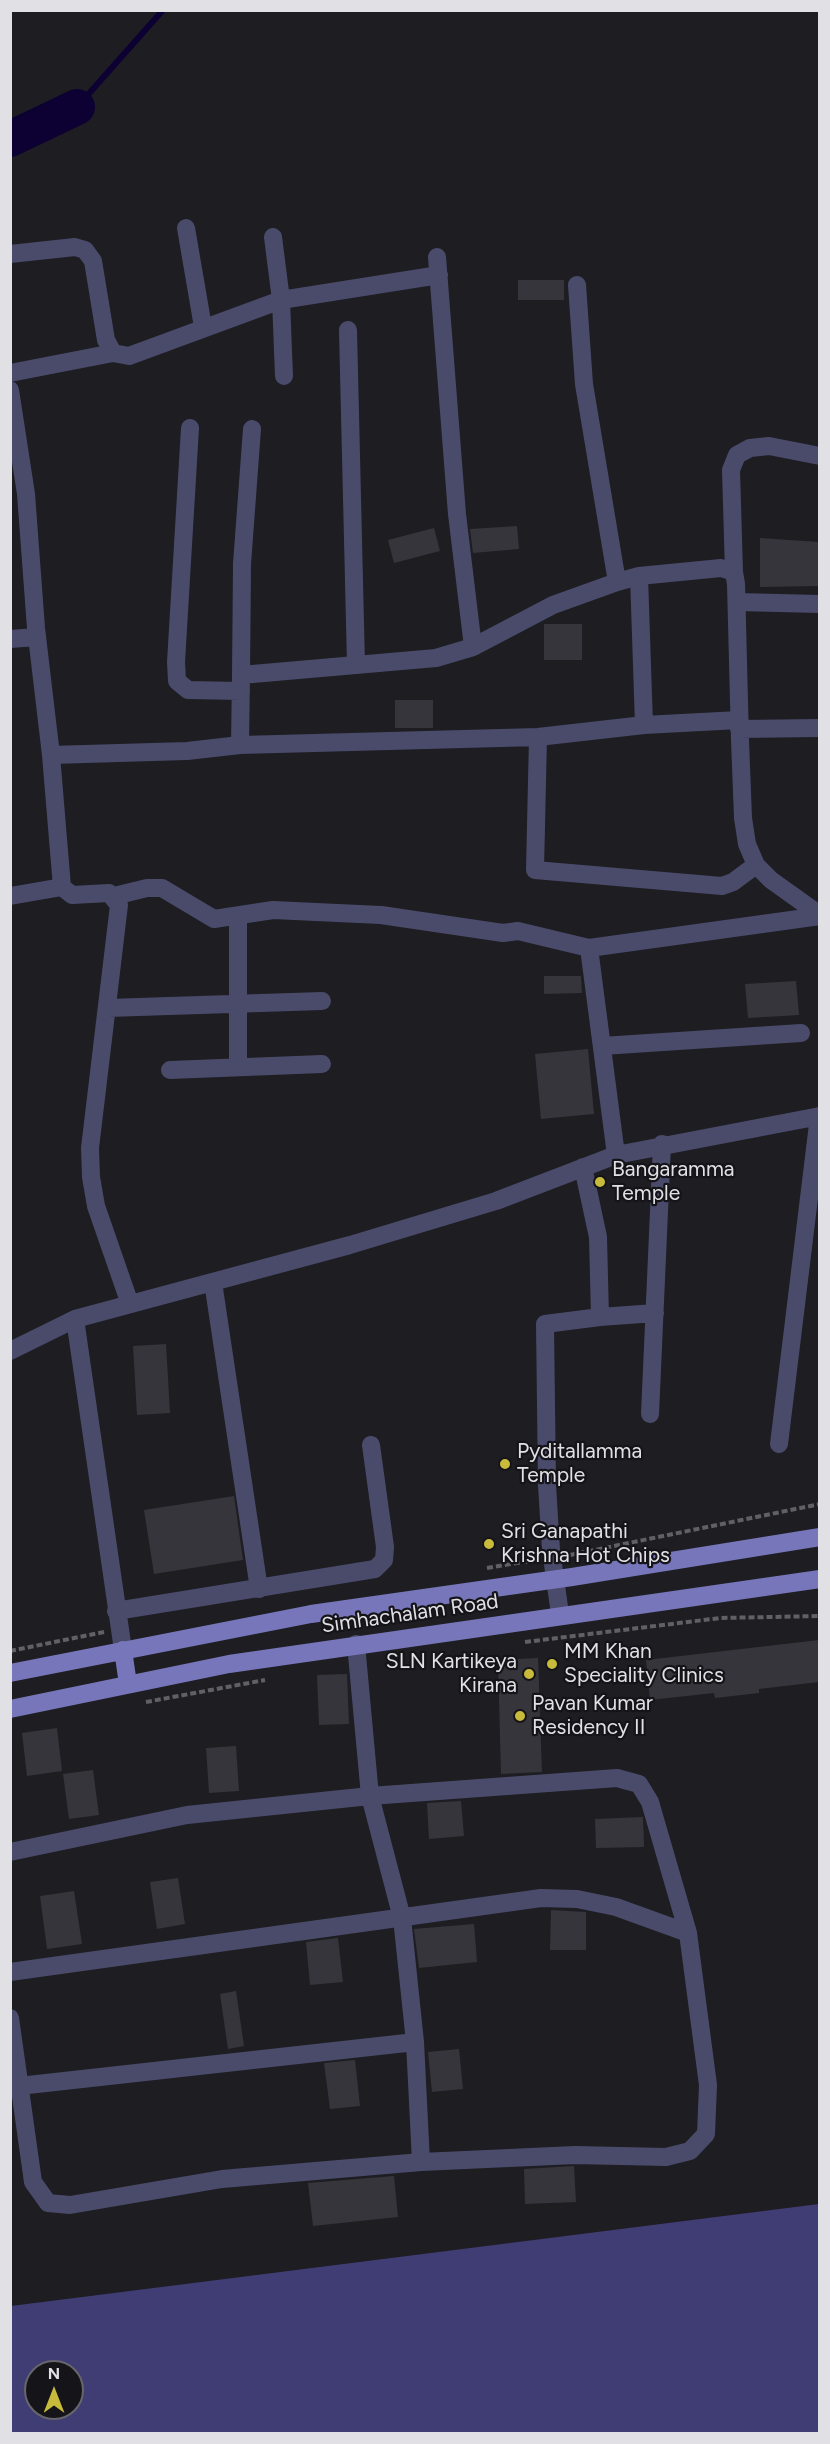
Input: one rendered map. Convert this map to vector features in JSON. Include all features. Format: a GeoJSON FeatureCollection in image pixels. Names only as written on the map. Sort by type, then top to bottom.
{"type":"FeatureCollection","features":[{"type":"Feature","properties":{"kind":"main road"},"geometry":{"type":"LineString","coordinates":[[10,1673],[310,1614],[555,1579],[819,1537]]}},
{"type":"Feature","properties":{"kind":"main road","name":"Simhachalam Road"},"geometry":{"type":"LineString","coordinates":[[10,1709],[229,1664],[560,1614],[819,1579]]}},
{"type":"Feature","properties":{"kind":"main road"},"geometry":{"type":"LineString","coordinates":[[123,1650],[128,1684]]}},
{"type":"Feature","properties":{"kind":"street"},"geometry":{"type":"LineString","coordinates":[[186,228],[203,327]]}},
{"type":"Feature","properties":{"kind":"street"},"geometry":{"type":"LineString","coordinates":[[273,237],[281,300],[284,376]]}},
{"type":"Feature","properties":{"kind":"street"},"geometry":{"type":"LineString","coordinates":[[10,254],[75,247],[85,250],[93,261],[106,340],[113,353]]}},
{"type":"Feature","properties":{"kind":"street"},"geometry":{"type":"LineString","coordinates":[[10,373],[113,353],[129,357],[203,327],[281,300],[438,266],[457,514],[473,647]]}},
{"type":"Feature","properties":{"kind":"street"},"geometry":{"type":"LineString","coordinates":[[577,285],[584,384],[617,582]]}},
{"type":"Feature","properties":{"kind":"street"},"geometry":{"type":"LineString","coordinates":[[348,330],[356,665]]}},
{"type":"Feature","properties":{"kind":"street"},"geometry":{"type":"LineString","coordinates":[[10,390],[19,508],[51,755],[62,887],[72,895],[101,892],[114,896],[147,888],[162,888],[214,919],[273,910],[381,915],[503,933],[518,931],[589,948],[819,915]]}},
{"type":"Feature","properties":{"kind":"street"},"geometry":{"type":"LineString","coordinates":[[190,428],[176,662],[177,681],[188,690],[356,665],[436,658],[473,647],[553,605],[617,582],[639,576],[708,568],[721,568],[734,572]]}},
{"type":"Feature","properties":{"kind":"street"},"geometry":{"type":"LineString","coordinates":[[240,745],[242,564],[252,429]]}},
{"type":"Feature","properties":{"kind":"street"},"geometry":{"type":"LineString","coordinates":[[819,456],[769,446],[750,448],[737,455],[731,470],[743,818],[747,844],[756,865],[771,880],[819,915]]}},
{"type":"Feature","properties":{"kind":"street"},"geometry":{"type":"LineString","coordinates":[[639,576],[644,725]]}},
{"type":"Feature","properties":{"kind":"street"},"geometry":{"type":"LineString","coordinates":[[737,603],[819,604]]}},
{"type":"Feature","properties":{"kind":"street"},"geometry":{"type":"LineString","coordinates":[[10,639],[37,637]]}},
{"type":"Feature","properties":{"kind":"street"},"geometry":{"type":"LineString","coordinates":[[51,755],[187,751],[240,745],[538,737],[644,725],[739,724],[819,728]]}},
{"type":"Feature","properties":{"kind":"street"},"geometry":{"type":"LineString","coordinates":[[538,737],[535,870],[722,886],[733,882],[756,865]]}},
{"type":"Feature","properties":{"kind":"street"},"geometry":{"type":"LineString","coordinates":[[10,896],[62,887]]}},
{"type":"Feature","properties":{"kind":"street"},"geometry":{"type":"LineString","coordinates":[[114,896],[119,905],[90,1148],[91,1177],[96,1206],[130,1304]]}},
{"type":"Feature","properties":{"kind":"street"},"geometry":{"type":"LineString","coordinates":[[238,917],[238,1067]]}},
{"type":"Feature","properties":{"kind":"street"},"geometry":{"type":"LineString","coordinates":[[589,948],[616,1155]]}},
{"type":"Feature","properties":{"kind":"street"},"geometry":{"type":"LineString","coordinates":[[108,1008],[321,1001]]}},
{"type":"Feature","properties":{"kind":"street"},"geometry":{"type":"LineString","coordinates":[[602,1046],[801,1033]]}},
{"type":"Feature","properties":{"kind":"street"},"geometry":{"type":"LineString","coordinates":[[170,1070],[322,1064]]}},
{"type":"Feature","properties":{"kind":"street"},"geometry":{"type":"LineString","coordinates":[[10,1351],[75,1319],[350,1245],[496,1201],[616,1155],[662,1144],[819,1116],[779,1444]]}},
{"type":"Feature","properties":{"kind":"street"},"geometry":{"type":"LineString","coordinates":[[650,1414],[662,1144]]}},
{"type":"Feature","properties":{"kind":"street"},"geometry":{"type":"LineString","coordinates":[[583,1167],[598,1237],[600,1317]]}},
{"type":"Feature","properties":{"kind":"street"},"geometry":{"type":"LineString","coordinates":[[213,1282],[259,1589]]}},
{"type":"Feature","properties":{"kind":"street"},"geometry":{"type":"LineString","coordinates":[[560,1614],[547,1485],[545,1324],[655,1313]]}},
{"type":"Feature","properties":{"kind":"street"},"geometry":{"type":"LineString","coordinates":[[75,1319],[123,1650]]}},
{"type":"Feature","properties":{"kind":"street"},"geometry":{"type":"LineString","coordinates":[[116,1611],[375,1569],[384,1560],[385,1547],[371,1445]]}},
{"type":"Feature","properties":{"kind":"street"},"geometry":{"type":"LineString","coordinates":[[356,1644],[370,1796],[402,1918],[415,2042],[421,2162]]}},
{"type":"Feature","properties":{"kind":"street"},"geometry":{"type":"LineString","coordinates":[[10,1852],[187,1815],[370,1796],[617,1778],[639,1784],[650,1802],[688,1933],[708,2085],[706,2134],[690,2151],[666,2157],[575,2155],[421,2162],[222,2179],[70,2205],[48,2203],[33,2182],[15,2087],[10,2018]]}},
{"type":"Feature","properties":{"kind":"street"},"geometry":{"type":"LineString","coordinates":[[10,1972],[541,1898],[577,1899],[616,1907],[688,1933]]}},
{"type":"Feature","properties":{"kind":"street"},"geometry":{"type":"LineString","coordinates":[[15,2087],[415,2042]]}},
{"type":"Feature","properties":{"kind":"path"},"geometry":{"type":"LineString","coordinates":[[516,1644],[720,1617],[819,1616]]}},
{"type":"Feature","properties":{"kind":"path"},"geometry":{"type":"LineString","coordinates":[[134,1704],[275,1678]]}},
{"type":"Feature","properties":{"kind":"shaded area"},"geometry":{"type":"Polygon","coordinates":[[[819,2204],[819,2433],[11,2433],[11,2306],[819,2204]]]}},
{"type":"Feature","properties":{"kind":"building"},"geometry":{"type":"Polygon","coordinates":[[[518,280],[564,280],[564,300],[518,300],[518,280]]]}},
{"type":"Feature","properties":{"kind":"building"},"geometry":{"type":"Polygon","coordinates":[[[517,526],[519,549],[473,553],[470,529],[517,526]]]}},
{"type":"Feature","properties":{"kind":"building"},"geometry":{"type":"Polygon","coordinates":[[[434,528],[440,551],[394,563],[388,540],[434,528]]]}},
{"type":"Feature","properties":{"kind":"building"},"geometry":{"type":"Polygon","coordinates":[[[760,538],[819,542],[819,586],[760,587],[760,538]]]}},
{"type":"Feature","properties":{"kind":"building"},"geometry":{"type":"Polygon","coordinates":[[[544,624],[582,624],[582,660],[544,660],[544,624]]]}},
{"type":"Feature","properties":{"kind":"building"},"geometry":{"type":"Polygon","coordinates":[[[395,700],[433,700],[433,728],[395,728],[395,700]]]}},
{"type":"Feature","properties":{"kind":"building"},"geometry":{"type":"Polygon","coordinates":[[[544,976],[581,976],[582,993],[544,994],[544,976]]]}},
{"type":"Feature","properties":{"kind":"building"},"geometry":{"type":"Polygon","coordinates":[[[796,981],[799,1015],[748,1018],[745,984],[796,981]]]}},
{"type":"Feature","properties":{"kind":"building"},"geometry":{"type":"Polygon","coordinates":[[[588,1049],[594,1114],[541,1119],[535,1054],[588,1049]]]}},
{"type":"Feature","properties":{"kind":"building"},"geometry":{"type":"Polygon","coordinates":[[[166,1344],[170,1413],[137,1415],[133,1346],[166,1344]]]}},
{"type":"Feature","properties":{"kind":"building"},"geometry":{"type":"Polygon","coordinates":[[[234,1496],[243,1560],[154,1574],[144,1510],[234,1496]]]}},
{"type":"Feature","properties":{"kind":"building"},"geometry":{"type":"Polygon","coordinates":[[[819,1640],[819,1682],[759,1689],[759,1693],[715,1698],[714,1693],[650,1700],[646,1660],[819,1640]]]}},
{"type":"Feature","properties":{"kind":"building","name":"Pavan Kumar Residency II"},"geometry":{"type":"Polygon","coordinates":[[[538,1658],[542,1772],[501,1774],[498,1660],[538,1658]]]}},
{"type":"Feature","properties":{"kind":"building"},"geometry":{"type":"Polygon","coordinates":[[[347,1674],[349,1724],[319,1725],[317,1675],[347,1674]]]}},
{"type":"Feature","properties":{"kind":"building"},"geometry":{"type":"Polygon","coordinates":[[[57,1728],[62,1771],[27,1776],[22,1733],[57,1728]]]}},
{"type":"Feature","properties":{"kind":"building"},"geometry":{"type":"Polygon","coordinates":[[[236,1746],[239,1791],[209,1793],[206,1748],[236,1746]]]}},
{"type":"Feature","properties":{"kind":"building"},"geometry":{"type":"Polygon","coordinates":[[[93,1770],[99,1815],[69,1819],[63,1774],[93,1770]]]}},
{"type":"Feature","properties":{"kind":"building"},"geometry":{"type":"Polygon","coordinates":[[[461,1801],[464,1836],[429,1839],[427,1803],[461,1801]]]}},
{"type":"Feature","properties":{"kind":"building"},"geometry":{"type":"Polygon","coordinates":[[[643,1817],[644,1847],[596,1848],[595,1819],[643,1817]]]}},
{"type":"Feature","properties":{"kind":"building"},"geometry":{"type":"Polygon","coordinates":[[[178,1878],[185,1924],[157,1929],[150,1882],[178,1878]]]}},
{"type":"Feature","properties":{"kind":"building"},"geometry":{"type":"Polygon","coordinates":[[[74,1891],[82,1944],[47,1949],[40,1896],[74,1891]]]}},
{"type":"Feature","properties":{"kind":"building"},"geometry":{"type":"Polygon","coordinates":[[[551,1910],[586,1912],[586,1950],[550,1950],[551,1910]]]}},
{"type":"Feature","properties":{"kind":"building"},"geometry":{"type":"Polygon","coordinates":[[[474,1924],[477,1962],[419,1968],[414,1929],[474,1924]]]}},
{"type":"Feature","properties":{"kind":"building"},"geometry":{"type":"Polygon","coordinates":[[[338,1938],[343,1982],[310,1985],[306,1942],[338,1938]]]}},
{"type":"Feature","properties":{"kind":"building"},"geometry":{"type":"Polygon","coordinates":[[[236,1991],[244,2046],[228,2049],[220,1994],[236,1991]]]}},
{"type":"Feature","properties":{"kind":"building"},"geometry":{"type":"Polygon","coordinates":[[[459,2049],[463,2089],[432,2092],[428,2052],[459,2049]]]}},
{"type":"Feature","properties":{"kind":"building"},"geometry":{"type":"Polygon","coordinates":[[[355,2060],[360,2106],[330,2109],[324,2063],[355,2060]]]}},
{"type":"Feature","properties":{"kind":"building"},"geometry":{"type":"Polygon","coordinates":[[[574,2166],[576,2202],[525,2204],[524,2169],[574,2166]]]}},
{"type":"Feature","properties":{"kind":"building"},"geometry":{"type":"Polygon","coordinates":[[[394,2176],[398,2217],[313,2226],[308,2183],[394,2176]]]}},
{"type":"Feature","properties":{"kind":"waterway"},"geometry":{"type":"LineString","coordinates":[[77,107],[163,10]]}},
{"type":"Feature","properties":{"kind":"waterway"},"geometry":{"type":"LineString","coordinates":[[10,139],[77,107]]}},
{"type":"Feature","properties":{"kind":"place","name":"Bangaramma Temple"},"geometry":{"type":"Point","coordinates":[600,1182]}},
{"type":"Feature","properties":{"kind":"place","name":"Pyditallamma Temple"},"geometry":{"type":"Point","coordinates":[505,1464]}},
{"type":"Feature","properties":{"kind":"place","name":"Sri Ganapathi Krishna Hot Chips"},"geometry":{"type":"Point","coordinates":[489,1544]}},
{"type":"Feature","properties":{"kind":"place","name":"MM Khan Speciality Clinics"},"geometry":{"type":"Point","coordinates":[552,1664]}},
{"type":"Feature","properties":{"kind":"place","name":"SLN Kartikeya Kirana"},"geometry":{"type":"Point","coordinates":[529,1674]}},
{"type":"Feature","properties":{"kind":"place","name":"Pavan Kumar Residency II"},"geometry":{"type":"Point","coordinates":[520,1716]}}]}
